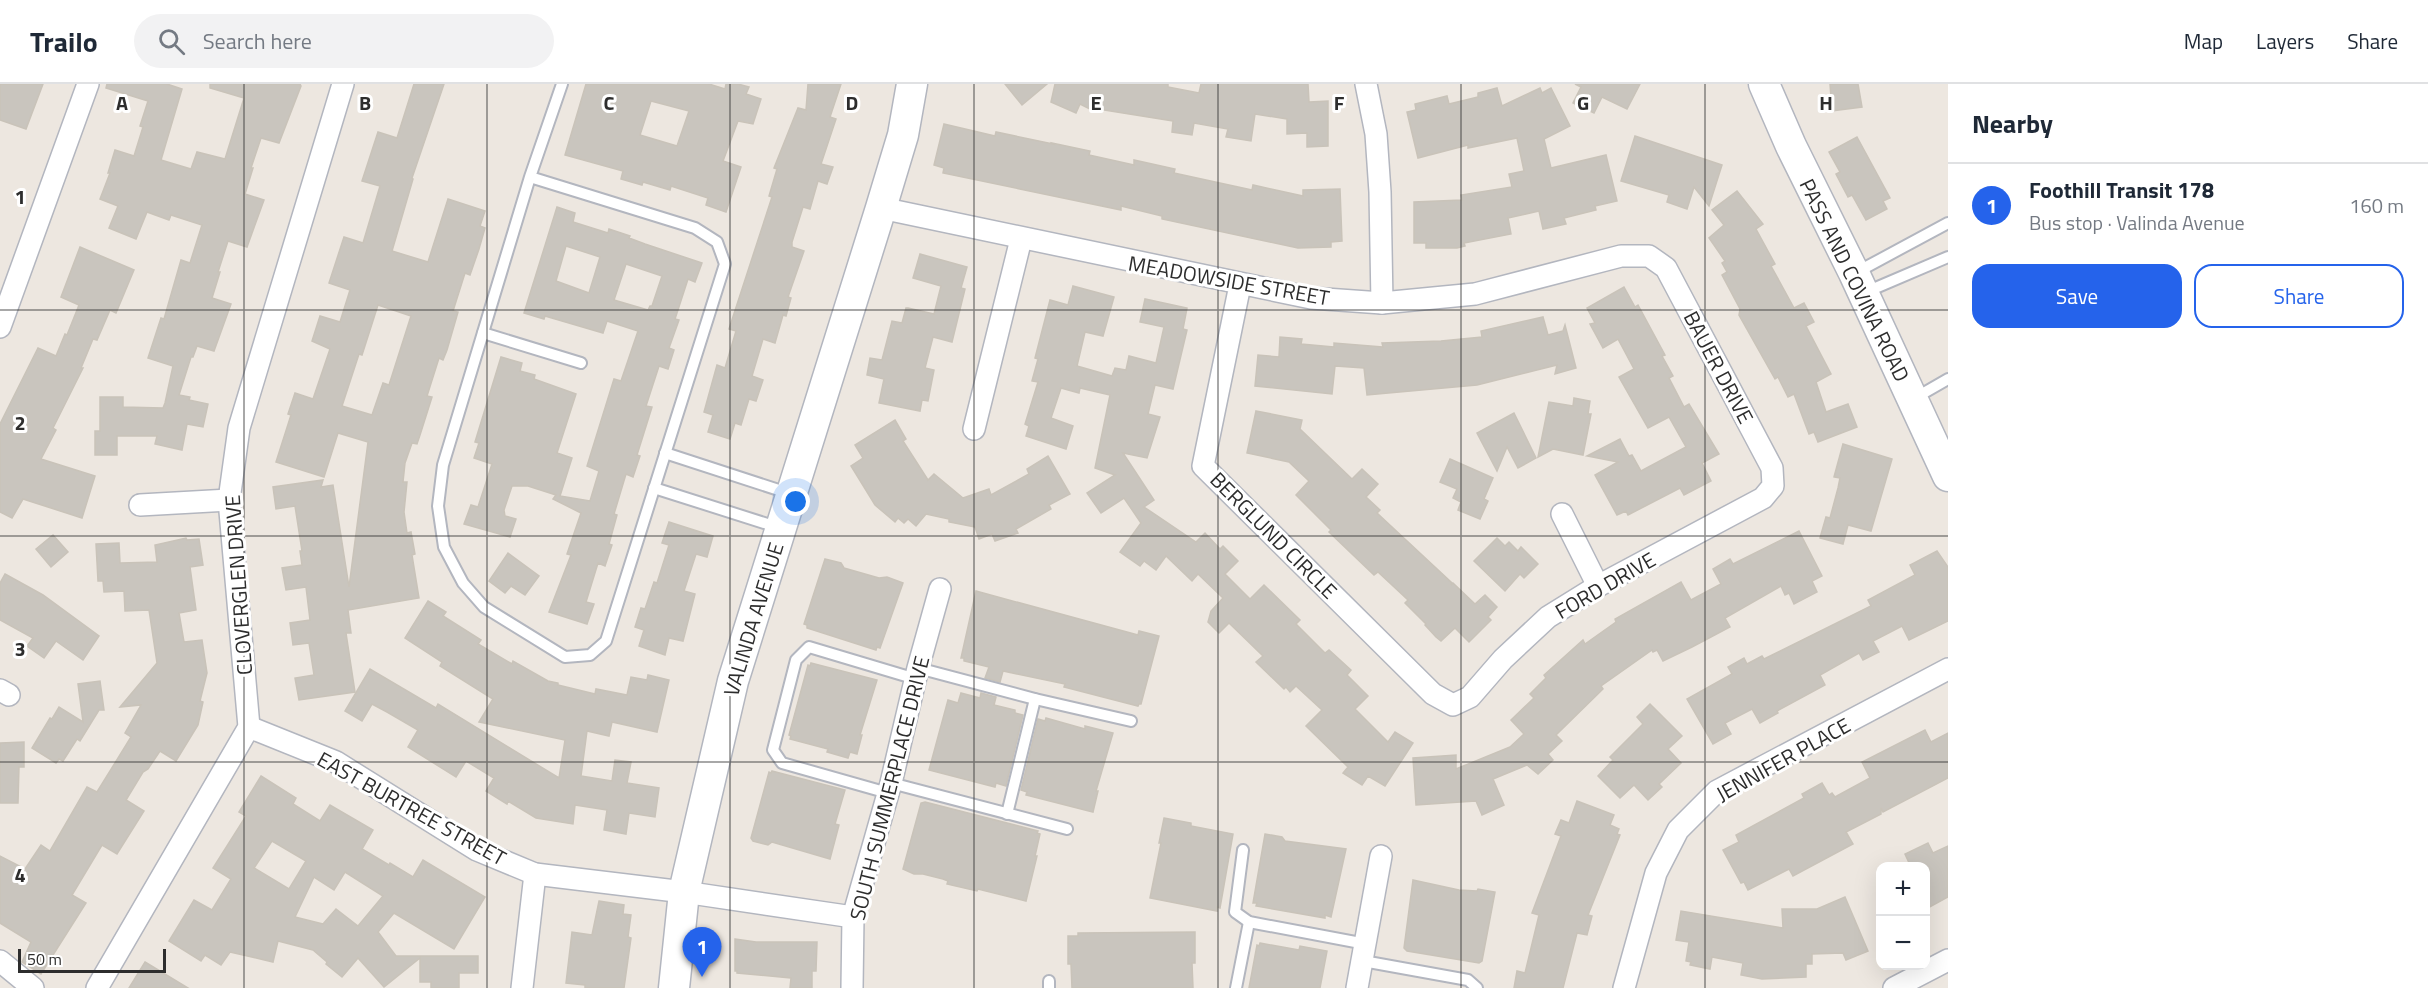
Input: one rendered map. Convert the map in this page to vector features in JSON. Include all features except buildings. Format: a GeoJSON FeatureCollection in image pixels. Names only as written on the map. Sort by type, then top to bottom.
{"type":"FeatureCollection","features":[{"type":"Feature","properties":{"kind":"main road","name":"VALINDA AVENUE"},"geometry":{"type":"LineString","coordinates":[[674,988],[684,892],[733,681],[903,135],[912,84]]}},
{"type":"Feature","properties":{"kind":"main road","name":"PASS AND COVINA ROAD"},"geometry":{"type":"LineString","coordinates":[[1764,84],[1791,146],[1948,476]]}},
{"type":"Feature","properties":{"kind":"street"},"geometry":{"type":"LineString","coordinates":[[0,327],[88,84]]}},
{"type":"Feature","properties":{"kind":"street","name":"CLOVERGLEN DRIVE"},"geometry":{"type":"LineString","coordinates":[[249,727],[229,500],[239,428],[343,84]]}},
{"type":"Feature","properties":{"kind":"street"},"geometry":{"type":"LineString","coordinates":[[1366,84],[1376,134],[1380,192],[1382,303]]}},
{"type":"Feature","properties":{"kind":"street","name":"MEADOWSIDE STREET"},"geometry":{"type":"LineString","coordinates":[[881,208],[1240,285],[1311,298],[1382,303],[1475,294],[1621,255],[1649,255]]}},
{"type":"Feature","properties":{"kind":"street"},"geometry":{"type":"LineString","coordinates":[[974,429],[1021,239]]}},
{"type":"Feature","properties":{"kind":"street","name":"BAUER DRIVE"},"geometry":{"type":"LineString","coordinates":[[1649,255],[1666,268],[1772,468],[1773,486]]}},
{"type":"Feature","properties":{"kind":"street","name":"BERGLUND CIRCLE"},"geometry":{"type":"LineString","coordinates":[[1240,285],[1203,466],[1433,694],[1453,705]]}},
{"type":"Feature","properties":{"kind":"street","name":"FORD DRIVE"},"geometry":{"type":"LineString","coordinates":[[1453,705],[1470,697],[1503,659],[1548,617],[1598,586],[1763,498],[1773,486]]}},
{"type":"Feature","properties":{"kind":"street"},"geometry":{"type":"LineString","coordinates":[[140,505],[229,500]]}},
{"type":"Feature","properties":{"kind":"street"},"geometry":{"type":"LineString","coordinates":[[1562,514],[1598,586]]}},
{"type":"Feature","properties":{"kind":"street","name":"SOUTH SUMMERPLACE DRIVE"},"geometry":{"type":"LineString","coordinates":[[852,988],[853,917],[940,589]]}},
{"type":"Feature","properties":{"kind":"street","name":"JENNIFER PLACE"},"geometry":{"type":"LineString","coordinates":[[1624,988],[1656,873],[1678,830],[1717,791],[1948,669]]}},
{"type":"Feature","properties":{"kind":"street"},"geometry":{"type":"LineString","coordinates":[[97,988],[249,727]]}},
{"type":"Feature","properties":{"kind":"street","name":"EAST BURTREE STREET"},"geometry":{"type":"LineString","coordinates":[[249,727],[336,762],[477,850],[535,874],[684,892],[853,917]]}},
{"type":"Feature","properties":{"kind":"street"},"geometry":{"type":"LineString","coordinates":[[1357,988],[1381,856]]}},
{"type":"Feature","properties":{"kind":"street"},"geometry":{"type":"LineString","coordinates":[[522,988],[524,953],[535,874]]}},
{"type":"Feature","properties":{"kind":"street"},"geometry":{"type":"LineString","coordinates":[[1894,988],[1948,960]]}},
{"type":"Feature","properties":{"kind":"street"},"geometry":{"type":"LineString","coordinates":[[0,961],[33,988]]}},
{"type":"Feature","properties":{"kind":"lane"},"geometry":{"type":"LineString","coordinates":[[531,177],[695,228],[717,242],[725,264],[606,641],[590,655],[565,657],[484,607],[463,583],[444,547],[438,506],[443,465],[531,177],[562,84]]}},
{"type":"Feature","properties":{"kind":"lane"},"geometry":{"type":"LineString","coordinates":[[1858,283],[1948,224]]}},
{"type":"Feature","properties":{"kind":"lane"},"geometry":{"type":"LineString","coordinates":[[1858,283],[1948,257]]}},
{"type":"Feature","properties":{"kind":"lane"},"geometry":{"type":"LineString","coordinates":[[483,333],[581,363]]}},
{"type":"Feature","properties":{"kind":"lane"},"geometry":{"type":"LineString","coordinates":[[1912,399],[1948,379]]}},
{"type":"Feature","properties":{"kind":"lane"},"geometry":{"type":"LineString","coordinates":[[665,453],[791,494]]}},
{"type":"Feature","properties":{"kind":"lane"},"geometry":{"type":"LineString","coordinates":[[654,488],[781,528]]}},
{"type":"Feature","properties":{"kind":"lane"},"geometry":{"type":"LineString","coordinates":[[1067,829],[1007,813],[782,763],[773,750],[796,660],[809,647],[917,674],[1131,721]]}},
{"type":"Feature","properties":{"kind":"lane"},"geometry":{"type":"LineString","coordinates":[[1007,813],[1035,699]]}},
{"type":"Feature","properties":{"kind":"lane"},"geometry":{"type":"LineString","coordinates":[[1243,850],[1235,912],[1249,922],[1468,980],[1477,988]]}},
{"type":"Feature","properties":{"kind":"lane"},"geometry":{"type":"LineString","coordinates":[[1236,988],[1249,922]]}},
{"type":"Feature","properties":{"kind":"place","name":"Foothill Transit 178"},"geometry":{"type":"Point","coordinates":[702,977]}}]}
